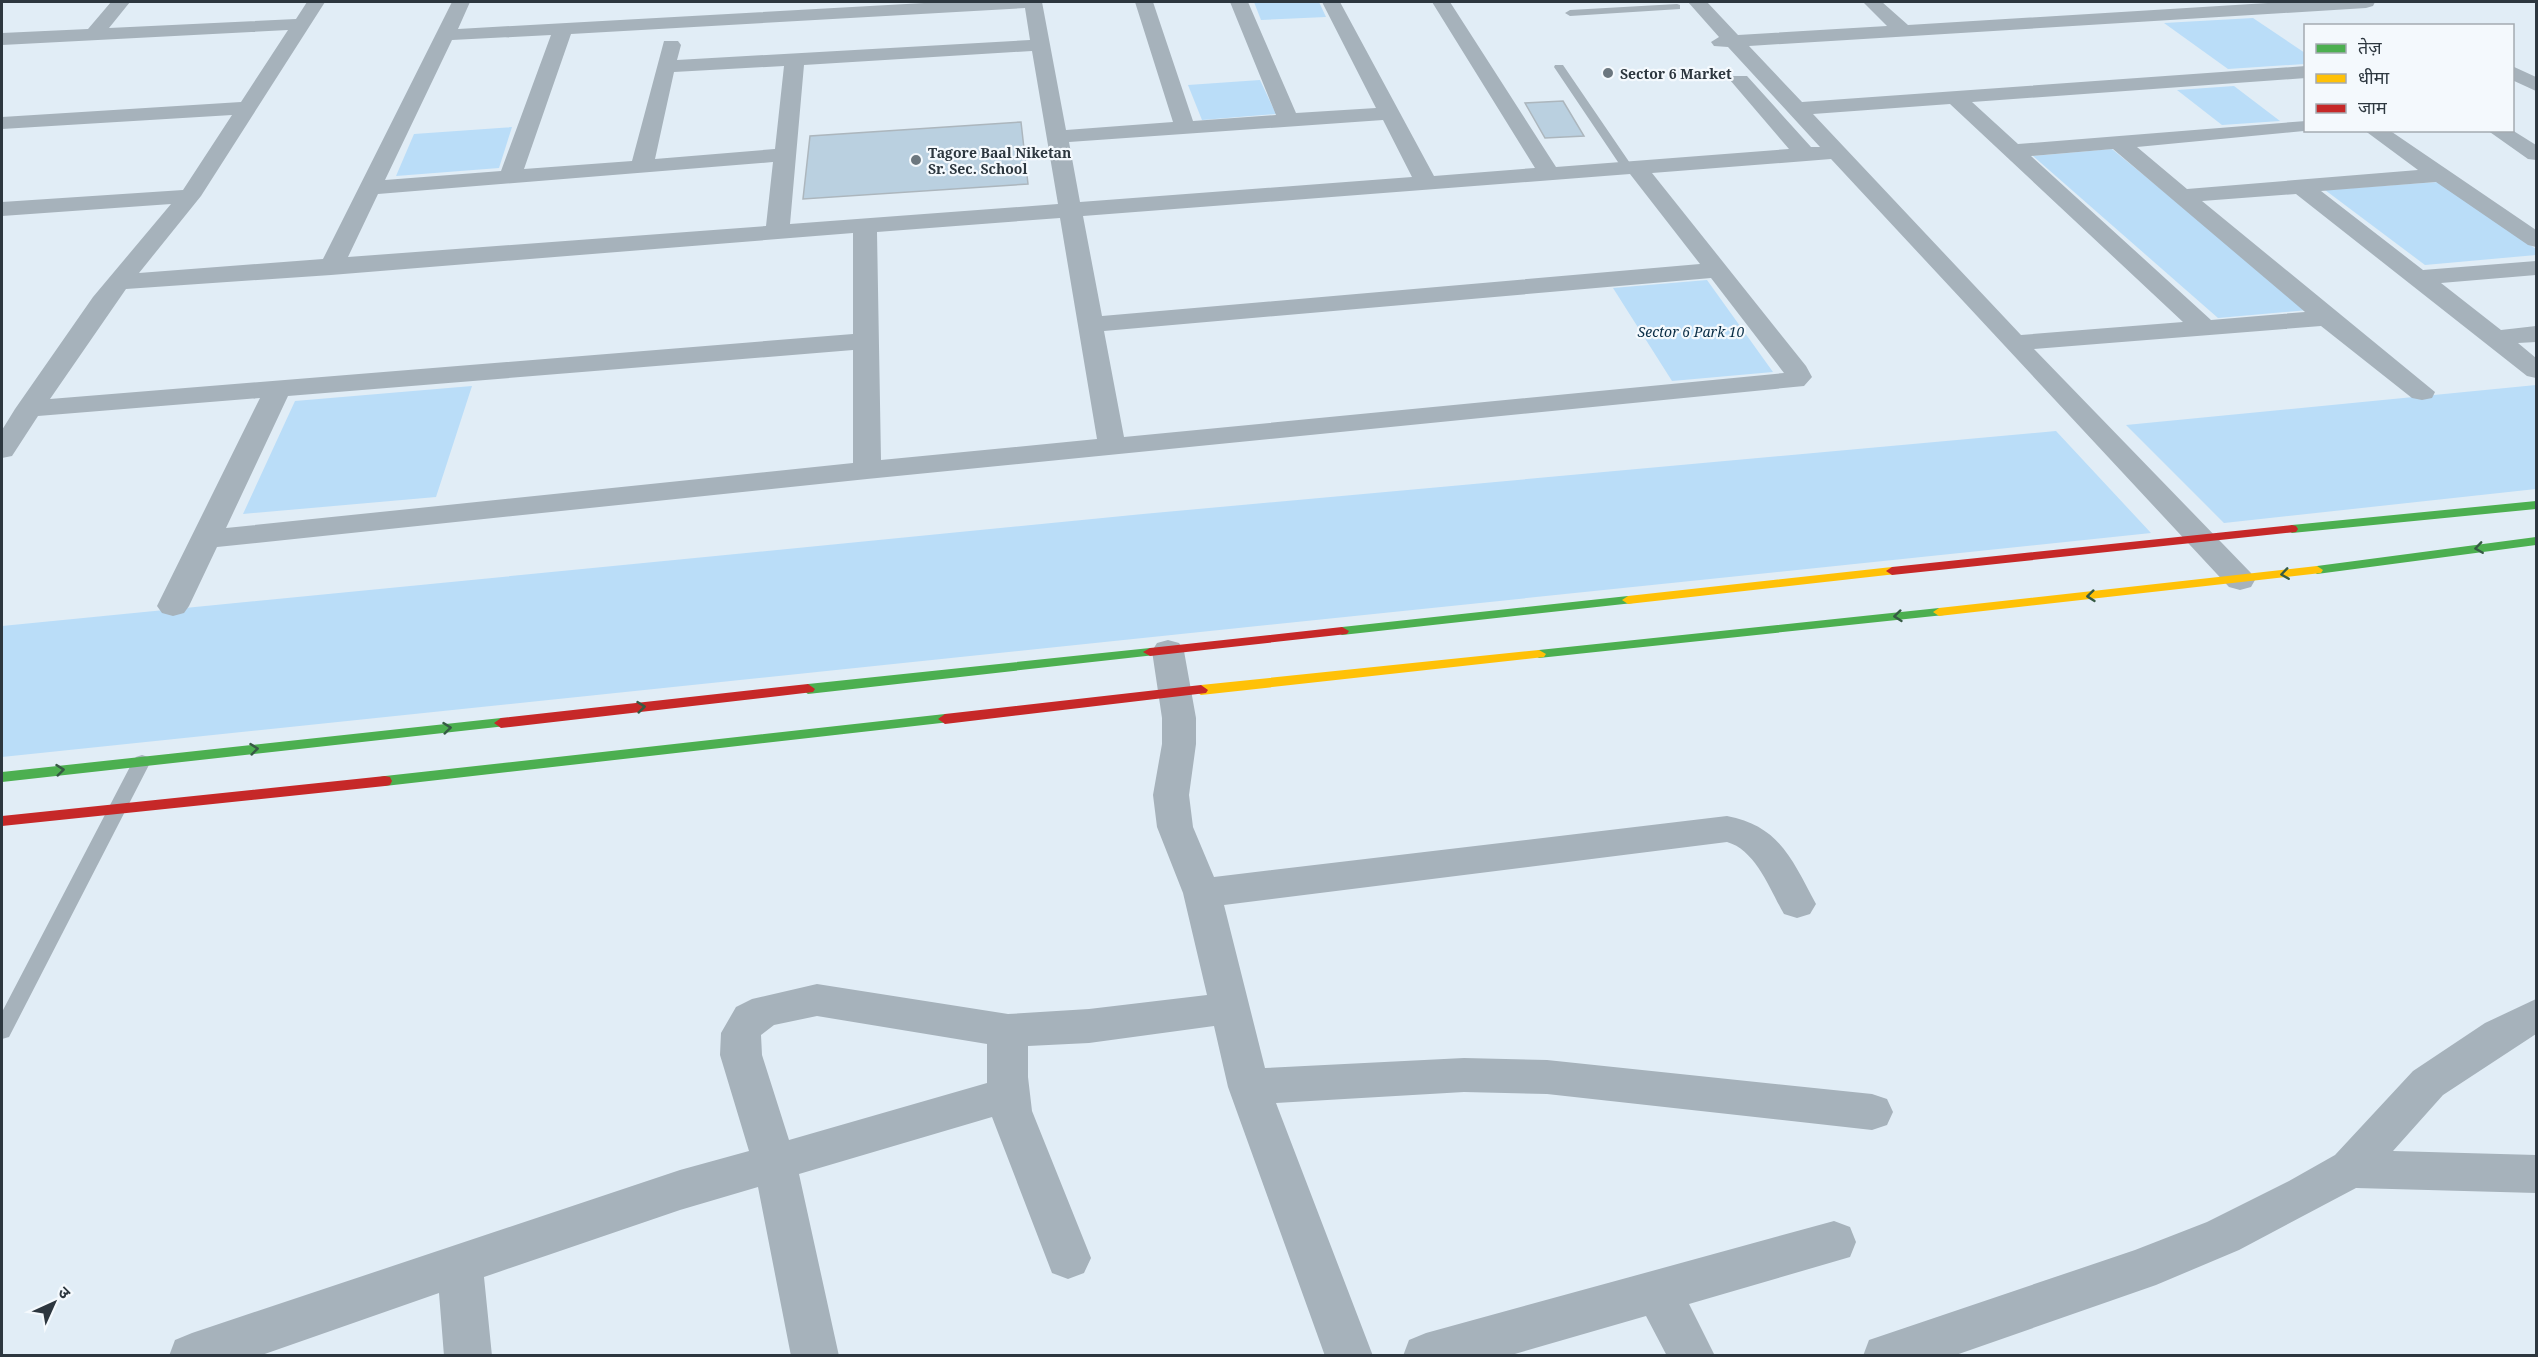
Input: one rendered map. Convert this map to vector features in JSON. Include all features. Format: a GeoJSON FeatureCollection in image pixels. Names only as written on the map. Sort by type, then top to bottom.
{"type":"FeatureCollection","features":[{"type":"Feature","properties":{"kind":"street"},"geometry":{"type":"LineString","coordinates":[[93,35],[121,2]]}},
{"type":"Feature","properties":{"kind":"street"},"geometry":{"type":"LineString","coordinates":[[2,450],[118,282],[190,196],[316,2]]}},
{"type":"Feature","properties":{"kind":"street"},"geometry":{"type":"LineString","coordinates":[[331,268],[461,2]]}},
{"type":"Feature","properties":{"kind":"street"},"geometry":{"type":"LineString","coordinates":[[445,35],[677,22],[879,6],[1033,2],[1055,137],[1112,446]]}},
{"type":"Feature","properties":{"kind":"street"},"geometry":{"type":"LineString","coordinates":[[1144,2],[1185,128]]}},
{"type":"Feature","properties":{"kind":"street"},"geometry":{"type":"LineString","coordinates":[[1239,2],[1289,121]]}},
{"type":"Feature","properties":{"kind":"street"},"geometry":{"type":"LineString","coordinates":[[1331,2],[1427,184]]}},
{"type":"Feature","properties":{"kind":"street"},"geometry":{"type":"LineString","coordinates":[[1441,2],[1550,174]]}},
{"type":"Feature","properties":{"kind":"street"},"geometry":{"type":"LineString","coordinates":[[1872,2],[1904,31]]}},
{"type":"Feature","properties":{"kind":"street"},"geometry":{"type":"LineString","coordinates":[[1729,57],[1904,31],[2311,3],[2366,2]]}},
{"type":"Feature","properties":{"kind":"street"},"geometry":{"type":"LineString","coordinates":[[1682,3],[1708,43],[1797,109],[2014,343],[2240,580]]}},
{"type":"Feature","properties":{"kind":"street"},"geometry":{"type":"LineString","coordinates":[[1682,3],[1729,57],[1806,155]]}},
{"type":"Feature","properties":{"kind":"street"},"geometry":{"type":"LineString","coordinates":[[642,166],[677,22]]}},
{"type":"Feature","properties":{"kind":"street"},"geometry":{"type":"LineString","coordinates":[[2,39],[302,24]]}},
{"type":"Feature","properties":{"kind":"street"},"geometry":{"type":"LineString","coordinates":[[510,177],[563,29]]}},
{"type":"Feature","properties":{"kind":"street"},"geometry":{"type":"LineString","coordinates":[[666,67],[1040,45]]}},
{"type":"Feature","properties":{"kind":"street"},"geometry":{"type":"LineString","coordinates":[[777,234],[795,59]]}},
{"type":"Feature","properties":{"kind":"street"},"geometry":{"type":"LineString","coordinates":[[2515,61],[2536,86]]}},
{"type":"Feature","properties":{"kind":"street"},"geometry":{"type":"LineString","coordinates":[[1797,109],[2304,72]]}},
{"type":"Feature","properties":{"kind":"street"},"geometry":{"type":"LineString","coordinates":[[1954,98],[2205,328]]}},
{"type":"Feature","properties":{"kind":"street"},"geometry":{"type":"LineString","coordinates":[[2,123],[248,108]]}},
{"type":"Feature","properties":{"kind":"street"},"geometry":{"type":"LineString","coordinates":[[1055,137],[1390,113]]}},
{"type":"Feature","properties":{"kind":"street"},"geometry":{"type":"LineString","coordinates":[[2014,151],[2304,127]]}},
{"type":"Feature","properties":{"kind":"street"},"geometry":{"type":"LineString","coordinates":[[2377,132],[2536,240]]}},
{"type":"Feature","properties":{"kind":"street"},"geometry":{"type":"LineString","coordinates":[[2501,132],[2536,154]]}},
{"type":"Feature","properties":{"kind":"street"},"geometry":{"type":"LineString","coordinates":[[2117,142],[2327,318],[2422,392]]}},
{"type":"Feature","properties":{"kind":"street"},"geometry":{"type":"LineString","coordinates":[[118,282],[331,268],[1838,152]]}},
{"type":"Feature","properties":{"kind":"street"},"geometry":{"type":"LineString","coordinates":[[370,188],[785,155]]}},
{"type":"Feature","properties":{"kind":"street"},"geometry":{"type":"LineString","coordinates":[[205,539],[867,470],[1795,380],[1799,376],[1797,372],[1717,270],[1632,168]]}},
{"type":"Feature","properties":{"kind":"street"},"geometry":{"type":"LineString","coordinates":[[2182,196],[2440,175]]}},
{"type":"Feature","properties":{"kind":"street"},"geometry":{"type":"LineString","coordinates":[[2300,186],[2536,370]]}},
{"type":"Feature","properties":{"kind":"street"},"geometry":{"type":"LineString","coordinates":[[2,209],[190,196]]}},
{"type":"Feature","properties":{"kind":"street"},"geometry":{"type":"LineString","coordinates":[[865,227],[867,470]]}},
{"type":"Feature","properties":{"kind":"street"},"geometry":{"type":"LineString","coordinates":[[2419,278],[2536,268]]}},
{"type":"Feature","properties":{"kind":"street"},"geometry":{"type":"LineString","coordinates":[[1090,325],[1717,270]]}},
{"type":"Feature","properties":{"kind":"street"},"geometry":{"type":"LineString","coordinates":[[2014,343],[2327,318]]}},
{"type":"Feature","properties":{"kind":"street"},"geometry":{"type":"LineString","coordinates":[[2496,338],[2536,334]]}},
{"type":"Feature","properties":{"kind":"street"},"geometry":{"type":"LineString","coordinates":[[29,410],[866,341]]}},
{"type":"Feature","properties":{"kind":"street"},"geometry":{"type":"LineString","coordinates":[[173,606],[278,389]]}},
{"type":"Feature","properties":{"kind":"street"},"geometry":{"type":"LineString","coordinates":[[2,777],[2198,538],[2536,505]]}},
{"type":"Feature","properties":{"kind":"street"},"geometry":{"type":"LineString","coordinates":[[2,821],[117,811],[1176,693],[2240,580],[2536,541]]}},
{"type":"Feature","properties":{"kind":"street"},"geometry":{"type":"LineString","coordinates":[[1168,651],[1176,693],[1179,744],[1171,809],[1175,827],[1202,893],[1249,1087],[1349,1356]]}},
{"type":"Feature","properties":{"kind":"street"},"geometry":{"type":"LineString","coordinates":[[1202,893],[1727,829],[1741,830],[1754,837],[1797,904]]}},
{"type":"Feature","properties":{"kind":"street"},"geometry":{"type":"LineString","coordinates":[[815,1356],[775,1165],[748,1087],[741,1055],[741,1033],[750,1019],[766,1011],[817,1000],[1008,1031],[1079,1027],[1230,1008]]}},
{"type":"Feature","properties":{"kind":"street"},"geometry":{"type":"LineString","coordinates":[[1887,1356],[2140,1270],[2223,1236],[2350,1169],[2428,1083],[2490,1040],[2536,1015]]}},
{"type":"Feature","properties":{"kind":"street"},"geometry":{"type":"LineString","coordinates":[[1008,1031],[1007,1095],[1021,1140],[1068,1258]]}},
{"type":"Feature","properties":{"kind":"street"},"geometry":{"type":"LineString","coordinates":[[1249,1087],[1464,1075],[1547,1077],[1872,1112]]}},
{"type":"Feature","properties":{"kind":"street"},"geometry":{"type":"LineString","coordinates":[[192,1356],[680,1190],[775,1165],[1007,1095]]}},
{"type":"Feature","properties":{"kind":"street"},"geometry":{"type":"LineString","coordinates":[[2350,1169],[2536,1174]]}},
{"type":"Feature","properties":{"kind":"street"},"geometry":{"type":"LineString","coordinates":[[1440,1353],[1834,1242]]}},
{"type":"Feature","properties":{"kind":"street"},"geometry":{"type":"LineString","coordinates":[[460,1264],[468,1356]]}},
{"type":"Feature","properties":{"kind":"street"},"geometry":{"type":"LineString","coordinates":[[1657,1290],[1692,1356]]}},
{"type":"Feature","properties":{"kind":"lane"},"geometry":{"type":"LineString","coordinates":[[1570,13],[1682,3]]}},
{"type":"Feature","properties":{"kind":"lane"},"geometry":{"type":"LineString","coordinates":[[1559,67],[1632,168]]}},
{"type":"Feature","properties":{"kind":"lane"},"geometry":{"type":"LineString","coordinates":[[2,1031],[142,761]]}},
{"type":"Feature","properties":{"kind":"green space"},"geometry":{"type":"Polygon","coordinates":[[[1254,2],[1319,2],[1326,17],[1261,20],[1254,2]]]}},
{"type":"Feature","properties":{"kind":"green space"},"geometry":{"type":"Polygon","coordinates":[[[2253,18],[2304,52],[2304,64],[2228,69],[2164,23],[2253,18]]]}},
{"type":"Feature","properties":{"kind":"green space"},"geometry":{"type":"Polygon","coordinates":[[[1260,80],[1276,114],[1202,120],[1188,85],[1260,80]]]}},
{"type":"Feature","properties":{"kind":"green space"},"geometry":{"type":"Polygon","coordinates":[[[2234,86],[2280,121],[2222,125],[2177,90],[2234,86]]]}},
{"type":"Feature","properties":{"kind":"green space"},"geometry":{"type":"Polygon","coordinates":[[[512,127],[499,168],[396,176],[414,134],[512,127]]]}},
{"type":"Feature","properties":{"kind":"green space"},"geometry":{"type":"Polygon","coordinates":[[[2112,149],[2308,310],[2218,318],[2033,156],[2112,149]]]}},
{"type":"Feature","properties":{"kind":"green space"},"geometry":{"type":"Polygon","coordinates":[[[2438,182],[2536,249],[2536,255],[2425,265],[2325,190],[2438,182]]]}},
{"type":"Feature","properties":{"kind":"green space","name":"Sector 6 Park 10"},"geometry":{"type":"Polygon","coordinates":[[[1707,280],[1773,372],[1672,381],[1613,288],[1707,280]]]}},
{"type":"Feature","properties":{"kind":"green space"},"geometry":{"type":"Polygon","coordinates":[[[2536,385],[2536,489],[2224,523],[2126,425],[2536,385]]]}},
{"type":"Feature","properties":{"kind":"green space"},"geometry":{"type":"Polygon","coordinates":[[[472,386],[436,497],[243,514],[295,401],[472,386]]]}},
{"type":"Feature","properties":{"kind":"green space"},"geometry":{"type":"Polygon","coordinates":[[[2056,431],[2151,533],[2,757],[2,626],[1143,514],[2056,431]]]}},
{"type":"Feature","properties":{"kind":"building"},"geometry":{"type":"Polygon","coordinates":[[[1563,101],[1584,136],[1545,138],[1525,103],[1563,101]]]}},
{"type":"Feature","properties":{"kind":"building","name":"Tagore Baal Niketan Sr. Sec. School"},"geometry":{"type":"Polygon","coordinates":[[[1021,122],[1028,184],[803,199],[810,136],[1021,122]]]}},
{"type":"Feature","properties":{"kind":"traffic: fast"},"geometry":{"type":"LineString","coordinates":[[2292,529],[2536,505]]}},
{"type":"Feature","properties":{"kind":"traffic: fast"},"geometry":{"type":"LineString","coordinates":[[2317,570],[2536,541]]}},
{"type":"Feature","properties":{"kind":"traffic: fast"},"geometry":{"type":"LineString","coordinates":[[1342,631],[1628,600]]}},
{"type":"Feature","properties":{"kind":"traffic: fast"},"geometry":{"type":"LineString","coordinates":[[1539,654],[1939,612]]}},
{"type":"Feature","properties":{"kind":"traffic: fast"},"geometry":{"type":"LineString","coordinates":[[808,689],[1150,652]]}},
{"type":"Feature","properties":{"kind":"traffic: fast"},"geometry":{"type":"LineString","coordinates":[[385,781],[945,719]]}},
{"type":"Feature","properties":{"kind":"traffic: fast"},"geometry":{"type":"LineString","coordinates":[[2,777],[501,723]]}},
{"type":"Feature","properties":{"kind":"traffic: slow"},"geometry":{"type":"LineString","coordinates":[[1939,612],[2317,570]]}},
{"type":"Feature","properties":{"kind":"traffic: slow"},"geometry":{"type":"LineString","coordinates":[[1628,600],[1892,571]]}},
{"type":"Feature","properties":{"kind":"traffic: slow"},"geometry":{"type":"LineString","coordinates":[[1201,690],[1539,654]]}},
{"type":"Feature","properties":{"kind":"traffic: jam"},"geometry":{"type":"LineString","coordinates":[[1892,571],[2292,529]]}},
{"type":"Feature","properties":{"kind":"traffic: jam"},"geometry":{"type":"LineString","coordinates":[[1150,652],[1342,631]]}},
{"type":"Feature","properties":{"kind":"traffic: jam"},"geometry":{"type":"LineString","coordinates":[[501,723],[808,689]]}},
{"type":"Feature","properties":{"kind":"traffic: jam"},"geometry":{"type":"LineString","coordinates":[[945,719],[1201,690]]}},
{"type":"Feature","properties":{"kind":"traffic: jam"},"geometry":{"type":"LineString","coordinates":[[2,821],[385,781]]}},
{"type":"Feature","properties":{"kind":"place","name":"Sector 6 Market"},"geometry":{"type":"Point","coordinates":[1608,73]}},
{"type":"Feature","properties":{"kind":"place","name":"Tagore Baal Niketan Sr. Sec. School"},"geometry":{"type":"Point","coordinates":[916,160]}}]}
